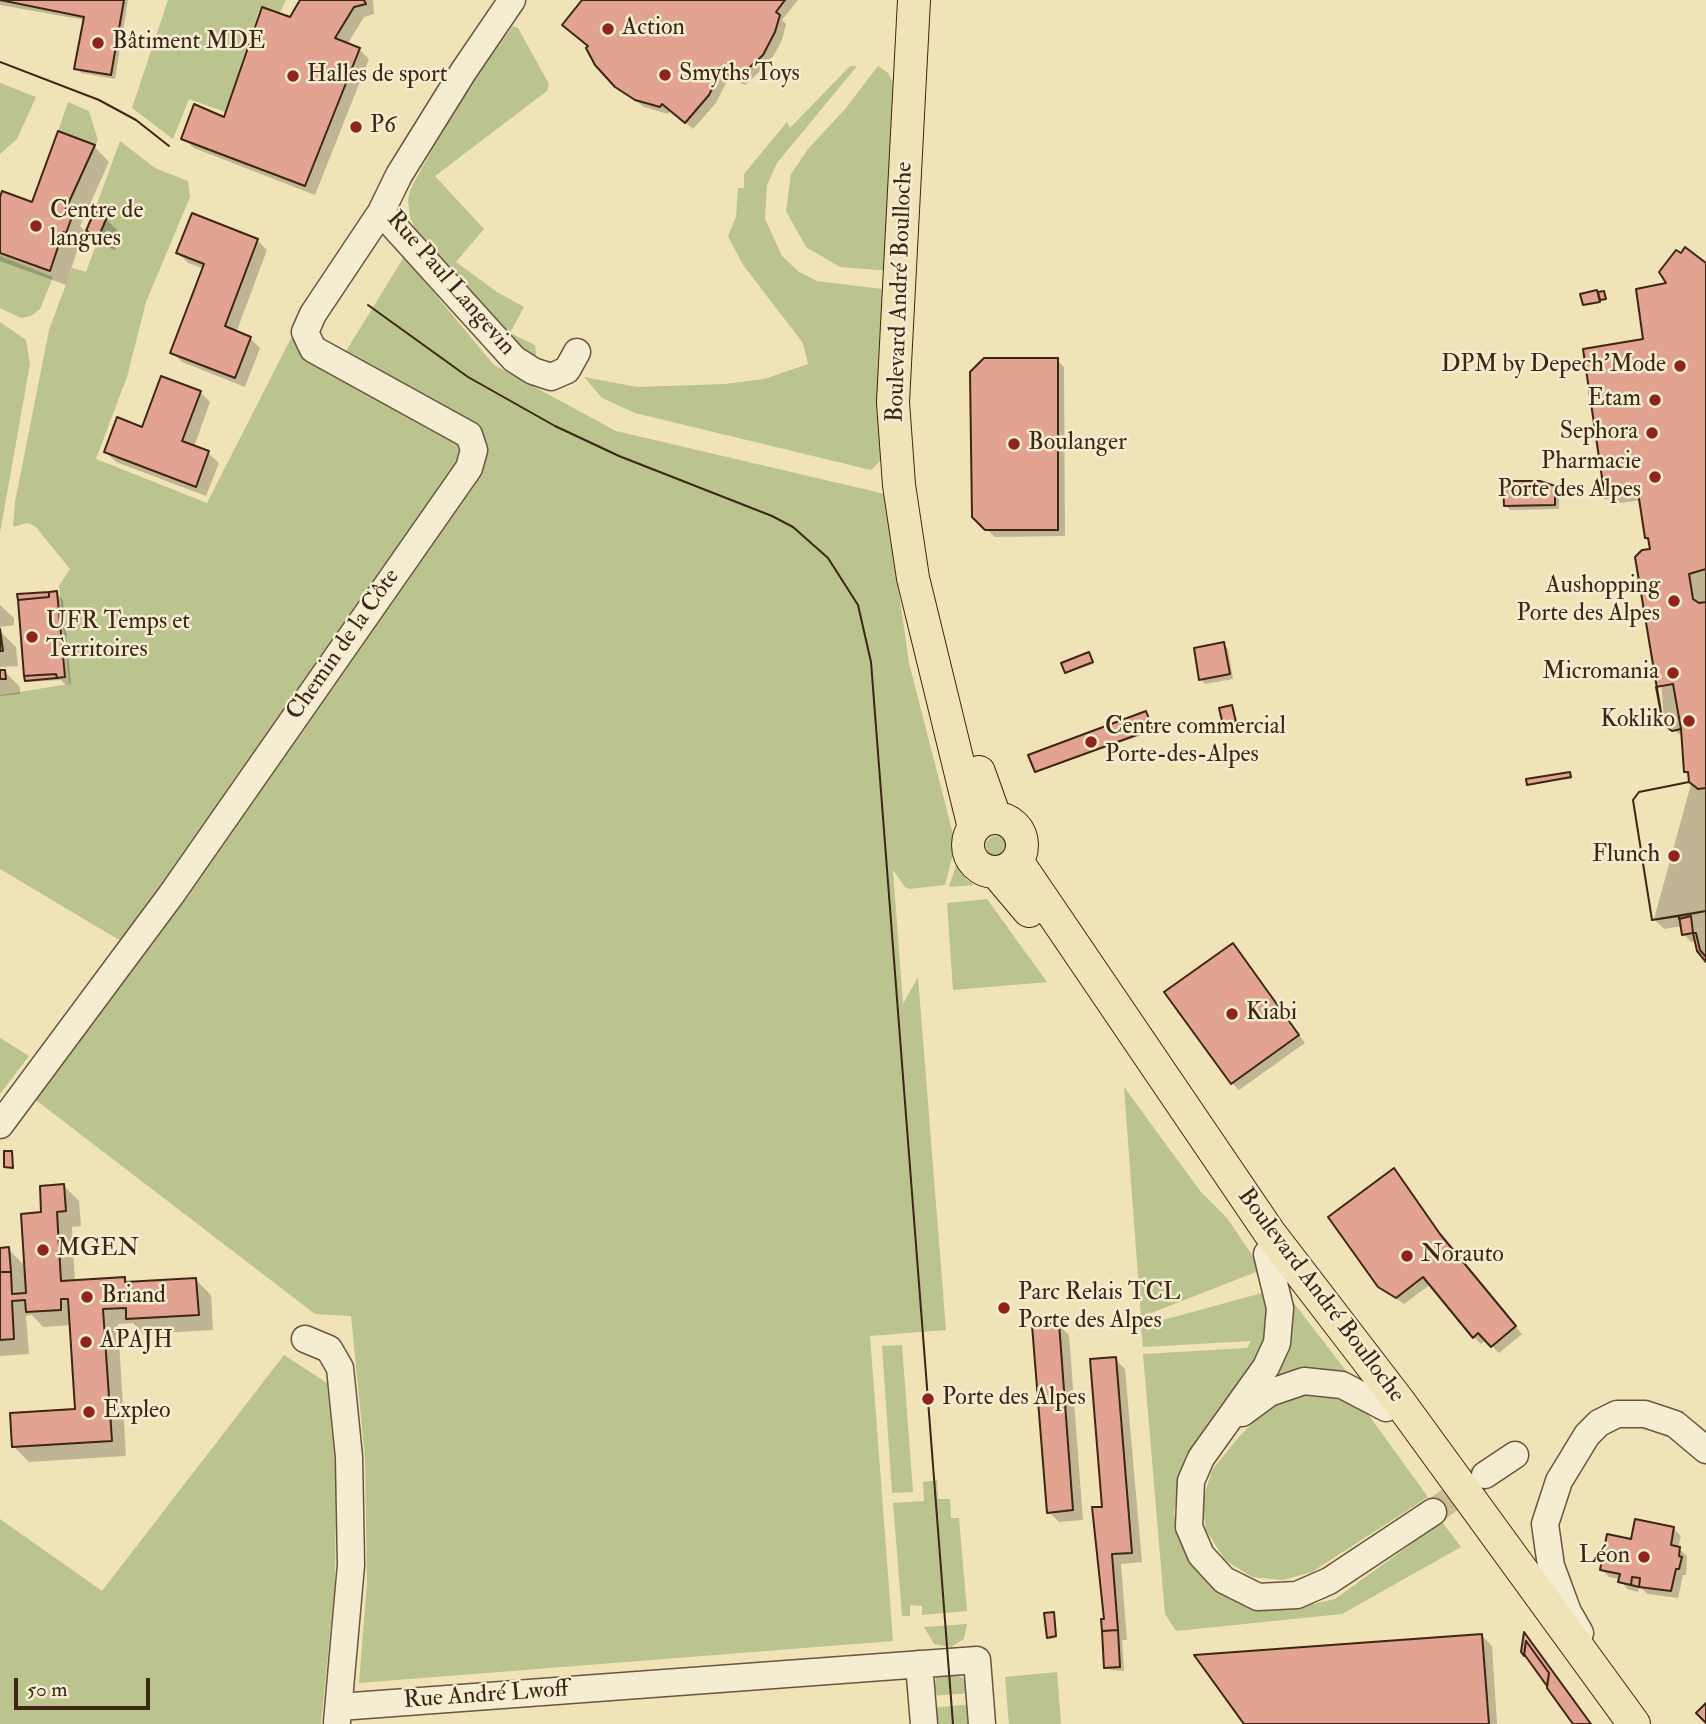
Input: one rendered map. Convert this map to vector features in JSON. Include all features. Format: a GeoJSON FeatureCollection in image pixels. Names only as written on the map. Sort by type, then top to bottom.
{"type":"FeatureCollection","features":[{"type":"Feature","properties":{"kind":"main road","name":"Boulevard André Boulloche"},"geometry":{"type":"LineString","coordinates":[[914,0],[903,311],[893,402],[899,485],[913,578],[985,822],[968,845],[971,857],[984,870],[1007,866]]}},
{"type":"Feature","properties":{"kind":"main road","name":"Boulevard André Boulloche"},"geometry":{"type":"LineString","coordinates":[[905,263],[935,0]]}},
{"type":"Feature","properties":{"kind":"main road"},"geometry":{"type":"LineString","coordinates":[[985,822],[1012,823],[1020,832],[1023,844],[1007,866]]}},
{"type":"Feature","properties":{"kind":"main road","name":"Boulevard André Boulloche"},"geometry":{"type":"LineString","coordinates":[[1007,866],[1021,898],[1126,1057],[1267,1254],[1386,1408],[1615,1724]]}},
{"type":"Feature","properties":{"kind":"main road","name":"Boulevard André Boulloche"},"geometry":{"type":"LineString","coordinates":[[1007,866],[1269,1232],[1406,1411],[1635,1724]]}},
{"type":"Feature","properties":{"kind":"street","name":"Rue Paul Langevin"},"geometry":{"type":"LineString","coordinates":[[512,0],[406,165],[381,212],[514,359],[533,372],[551,377],[567,370],[577,352]]}},
{"type":"Feature","properties":{"kind":"street","name":"Chemin de la Côte"},"geometry":{"type":"LineString","coordinates":[[0,1125],[171,895],[469,468],[474,450],[470,435],[313,349],[305,332],[354,250],[381,212]]}},
{"type":"Feature","properties":{"kind":"street"},"geometry":{"type":"LineString","coordinates":[[1267,1254],[1280,1308],[1278,1343],[1266,1367],[1201,1458],[1192,1480],[1189,1527],[1201,1555],[1224,1580],[1258,1597],[1297,1595],[1329,1581],[1433,1512]]}},
{"type":"Feature","properties":{"kind":"street","name":"Rue André Lwoff"},"geometry":{"type":"LineString","coordinates":[[305,1339],[329,1349],[340,1368],[349,1457],[351,1565],[338,1715],[978,1660],[982,1724]]}},
{"type":"Feature","properties":{"kind":"street"},"geometry":{"type":"LineString","coordinates":[[1222,1430],[1269,1393],[1304,1381],[1342,1385],[1386,1408]]}},
{"type":"Feature","properties":{"kind":"street"},"geometry":{"type":"LineString","coordinates":[[1635,1724],[1568,1612],[1551,1566],[1545,1524],[1559,1481],[1587,1435],[1599,1423],[1617,1414],[1645,1414],[1675,1424],[1706,1450]]}},
{"type":"Feature","properties":{"kind":"street"},"geometry":{"type":"LineString","coordinates":[[1485,1475],[1515,1455]]}},
{"type":"Feature","properties":{"kind":"street"},"geometry":{"type":"LineString","coordinates":[[919,1664],[924,1724]]}},
{"type":"Feature","properties":{"kind":"green space"},"geometry":{"type":"Polygon","coordinates":[[[168,0],[286,0],[279,14],[260,8],[225,112],[189,99],[173,139],[132,108],[168,0]]]}},
{"type":"Feature","properties":{"kind":"green space"},"geometry":{"type":"Polygon","coordinates":[[[513,26],[518,28],[549,84],[547,91],[435,176],[484,229],[456,262],[497,292],[524,307],[510,333],[535,345],[537,363],[534,364],[416,231],[410,217],[408,200],[411,188],[460,99],[513,26]]]}},
{"type":"Feature","properties":{"kind":"green space"},"geometry":{"type":"Polygon","coordinates":[[[850,66],[857,66],[777,163],[767,185],[765,219],[782,256],[799,272],[817,281],[890,290],[883,458],[871,470],[635,413],[602,398],[584,377],[637,387],[725,384],[764,379],[808,364],[803,343],[743,265],[728,236],[736,217],[738,188],[744,188],[744,174],[787,122],[790,128],[850,66]]]}},
{"type":"Feature","properties":{"kind":"green space"},"geometry":{"type":"Polygon","coordinates":[[[878,66],[888,73],[895,86],[892,271],[840,267],[806,247],[786,211],[791,174],[808,149],[846,108],[878,66]]]}},
{"type":"Feature","properties":{"kind":"green space"},"geometry":{"type":"Polygon","coordinates":[[[0,83],[36,97],[17,139],[0,154],[0,83]]]}},
{"type":"Feature","properties":{"kind":"green space"},"geometry":{"type":"Polygon","coordinates":[[[68,102],[89,111],[98,140],[95,145],[58,131],[68,102]]]}},
{"type":"Feature","properties":{"kind":"green space"},"geometry":{"type":"Polygon","coordinates":[[[120,141],[155,168],[188,181],[190,197],[146,302],[127,377],[96,459],[207,503],[291,338],[456,425],[464,417],[346,351],[404,257],[494,365],[616,431],[885,494],[909,663],[953,834],[952,858],[945,885],[910,889],[905,887],[893,870],[903,1004],[918,977],[946,1330],[870,1336],[893,1641],[359,1683],[367,1583],[365,1458],[351,1316],[315,1314],[24,1091],[131,947],[0,869],[0,695],[69,684],[59,586],[70,569],[35,526],[27,523],[13,527],[15,502],[49,330],[72,268],[86,272],[106,218],[94,212],[120,141]]]}},
{"type":"Feature","properties":{"kind":"green space"},"geometry":{"type":"Polygon","coordinates":[[[0,256],[53,277],[40,309],[31,316],[21,318],[0,308],[0,256]]]}},
{"type":"Feature","properties":{"kind":"green space"},"geometry":{"type":"Polygon","coordinates":[[[0,322],[26,340],[30,364],[0,533],[0,322]]]}},
{"type":"Feature","properties":{"kind":"green space"},"geometry":{"type":"Polygon","coordinates":[[[992,836],[1000,836],[1006,846],[1000,856],[992,856],[986,850],[986,842],[992,836]]]}},
{"type":"Feature","properties":{"kind":"green space"},"geometry":{"type":"Polygon","coordinates":[[[956,865],[966,879],[974,885],[949,887],[956,865]]]}},
{"type":"Feature","properties":{"kind":"green space"},"geometry":{"type":"Polygon","coordinates":[[[987,899],[1048,982],[953,990],[947,903],[987,899]]]}},
{"type":"Feature","properties":{"kind":"green space"},"geometry":{"type":"Polygon","coordinates":[[[0,1038],[29,1056],[0,1094],[0,1038]]]}},
{"type":"Feature","properties":{"kind":"green space"},"geometry":{"type":"Polygon","coordinates":[[[1124,1087],[1201,1192],[1227,1218],[1264,1273],[1270,1335],[1256,1364],[1180,1477],[1174,1513],[1180,1539],[1296,1608],[1335,1599],[1442,1522],[1461,1547],[1342,1614],[1176,1631],[1165,1614],[1143,1354],[1247,1348],[1251,1341],[1143,1347],[1141,1326],[1262,1293],[1256,1272],[1141,1317],[1124,1087]]]}},
{"type":"Feature","properties":{"kind":"green space"},"geometry":{"type":"Polygon","coordinates":[[[1293,1302],[1354,1381],[1271,1382],[1288,1309],[1293,1302]]]}},
{"type":"Feature","properties":{"kind":"green space"},"geometry":{"type":"Polygon","coordinates":[[[902,1345],[913,1492],[892,1493],[882,1346],[902,1345]]]}},
{"type":"Feature","properties":{"kind":"green space"},"geometry":{"type":"Polygon","coordinates":[[[284,1355],[327,1383],[336,1475],[335,1583],[321,1724],[0,1724],[0,1519],[102,1591],[284,1355]]]}},
{"type":"Feature","properties":{"kind":"green space"},"geometry":{"type":"Polygon","coordinates":[[[1298,1393],[1332,1394],[1362,1406],[1428,1497],[1312,1572],[1283,1580],[1252,1577],[1225,1560],[1206,1530],[1202,1502],[1212,1470],[1238,1438],[1265,1410],[1298,1393]]]}},
{"type":"Feature","properties":{"kind":"green space"},"geometry":{"type":"Polygon","coordinates":[[[937,1480],[938,1499],[950,1499],[951,1518],[959,1518],[967,1611],[922,1615],[922,1606],[910,1605],[910,1616],[902,1616],[893,1503],[924,1501],[923,1482],[937,1480]]]}},
{"type":"Feature","properties":{"kind":"green space"},"geometry":{"type":"Polygon","coordinates":[[[967,1624],[964,1639],[951,1647],[934,1644],[924,1627],[967,1624]]]}},
{"type":"Feature","properties":{"kind":"green space"},"geometry":{"type":"Polygon","coordinates":[[[1057,1672],[1061,1724],[1009,1724],[1005,1677],[1057,1672]]]}},
{"type":"Feature","properties":{"kind":"green space"},"geometry":{"type":"Polygon","coordinates":[[[953,1673],[968,1681],[972,1693],[929,1696],[937,1677],[953,1673]]]}},
{"type":"Feature","properties":{"kind":"green space"},"geometry":{"type":"Polygon","coordinates":[[[973,1704],[975,1724],[932,1724],[930,1708],[973,1704]]]}},
{"type":"Feature","properties":{"kind":"building","name":"Bâtiment MDE"},"geometry":{"type":"Polygon","coordinates":[[[0,0],[124,0],[111,75],[74,69],[84,17],[0,0]]]}},
{"type":"Feature","properties":{"kind":"building","name":"Halles de sport"},"geometry":{"type":"Polygon","coordinates":[[[300,0],[364,0],[366,4],[354,7],[335,38],[360,48],[305,186],[181,139],[194,104],[224,117],[262,7],[290,17],[300,0]]]}},
{"type":"Feature","properties":{"kind":"building"},"geometry":{"type":"Polygon","coordinates":[[[582,0],[785,0],[776,12],[780,15],[775,32],[763,55],[737,79],[721,71],[709,95],[685,123],[662,104],[660,107],[635,100],[615,87],[595,65],[586,48],[588,46],[562,25],[582,0]]]}},
{"type":"Feature","properties":{"kind":"building"},"geometry":{"type":"Polygon","coordinates":[[[58,131],[95,145],[64,213],[72,217],[66,233],[63,232],[50,271],[0,253],[0,197],[2,191],[32,202],[58,131]]]}},
{"type":"Feature","properties":{"kind":"building"},"geometry":{"type":"Polygon","coordinates":[[[94,212],[107,217],[99,236],[86,231],[94,212]]]}},
{"type":"Feature","properties":{"kind":"building"},"geometry":{"type":"Polygon","coordinates":[[[192,213],[258,239],[225,326],[251,337],[235,378],[170,353],[204,264],[176,253],[192,213]]]}},
{"type":"Feature","properties":{"kind":"building","name":"Aushopping Porte des Alpes"},"geometry":{"type":"Polygon","coordinates":[[[1685,247],[1706,263],[1706,962],[1697,951],[1693,933],[1682,935],[1679,916],[1652,920],[1633,800],[1639,792],[1689,782],[1688,772],[1684,772],[1681,729],[1672,731],[1663,724],[1635,557],[1642,550],[1650,549],[1648,538],[1645,538],[1638,492],[1605,498],[1583,349],[1643,339],[1636,289],[1666,283],[1659,272],[1676,250],[1681,253],[1685,247]]]}},
{"type":"Feature","properties":{"kind":"building"},"geometry":{"type":"Polygon","coordinates":[[[1597,290],[1600,302],[1583,305],[1580,294],[1597,290]]]}},
{"type":"Feature","properties":{"kind":"building"},"geometry":{"type":"Polygon","coordinates":[[[1604,291],[1606,299],[1600,300],[1598,292],[1604,291]]]}},
{"type":"Feature","properties":{"kind":"building","name":"Boulanger"},"geometry":{"type":"Polygon","coordinates":[[[984,358],[1058,358],[1058,530],[985,530],[972,517],[970,372],[984,358]]]}},
{"type":"Feature","properties":{"kind":"building"},"geometry":{"type":"Polygon","coordinates":[[[161,376],[201,391],[182,441],[209,451],[196,487],[104,452],[117,417],[142,427],[161,376]]]}},
{"type":"Feature","properties":{"kind":"building"},"geometry":{"type":"Polygon","coordinates":[[[1503,481],[1540,481],[1555,486],[1555,505],[1504,506],[1503,481]]]}},
{"type":"Feature","properties":{"kind":"building"},"geometry":{"type":"Polygon","coordinates":[[[1706,569],[1706,602],[1699,603],[1693,599],[1689,574],[1706,569]]]}},
{"type":"Feature","properties":{"kind":"building"},"geometry":{"type":"Polygon","coordinates":[[[57,591],[65,677],[57,678],[56,674],[24,676],[18,600],[49,597],[49,592],[57,591]]]}},
{"type":"Feature","properties":{"kind":"building"},"geometry":{"type":"Polygon","coordinates":[[[49,592],[49,597],[18,600],[17,594],[49,592]]]}},
{"type":"Feature","properties":{"kind":"building"},"geometry":{"type":"Polygon","coordinates":[[[0,629],[3,651],[0,651],[0,629]]]}},
{"type":"Feature","properties":{"kind":"building"},"geometry":{"type":"Polygon","coordinates":[[[1224,642],[1230,674],[1199,680],[1194,648],[1224,642]]]}},
{"type":"Feature","properties":{"kind":"building"},"geometry":{"type":"Polygon","coordinates":[[[1089,652],[1093,662],[1065,673],[1061,663],[1089,652]]]}},
{"type":"Feature","properties":{"kind":"building"},"geometry":{"type":"Polygon","coordinates":[[[0,670],[5,670],[6,679],[0,679],[0,670]]]}},
{"type":"Feature","properties":{"kind":"building"},"geometry":{"type":"Polygon","coordinates":[[[56,674],[57,678],[25,681],[24,676],[56,674]]]}},
{"type":"Feature","properties":{"kind":"building"},"geometry":{"type":"Polygon","coordinates":[[[1673,684],[1681,729],[1672,731],[1663,724],[1656,687],[1673,684]]]}},
{"type":"Feature","properties":{"kind":"building"},"geometry":{"type":"Polygon","coordinates":[[[1232,705],[1236,722],[1223,725],[1219,708],[1232,705]]]}},
{"type":"Feature","properties":{"kind":"building","name":"Centre commercial Porte-des-Alpes"},"geometry":{"type":"Polygon","coordinates":[[[1146,711],[1153,729],[1035,772],[1028,755],[1146,711]]]}},
{"type":"Feature","properties":{"kind":"building"},"geometry":{"type":"Polygon","coordinates":[[[1570,772],[1571,777],[1527,785],[1526,779],[1570,772]]]}},
{"type":"Feature","properties":{"kind":"building","name":"Flunch"},"geometry":{"type":"Polygon","coordinates":[[[1689,782],[1698,789],[1706,788],[1706,911],[1652,920],[1633,800],[1639,792],[1689,782]]]}},
{"type":"Feature","properties":{"kind":"building"},"geometry":{"type":"Polygon","coordinates":[[[1706,911],[1706,957],[1700,950],[1696,933],[1693,933],[1691,916],[1679,919],[1679,916],[1706,911]]]}},
{"type":"Feature","properties":{"kind":"building","name":"Kiabi"},"geometry":{"type":"Polygon","coordinates":[[[1233,943],[1299,1035],[1231,1084],[1164,992],[1233,943]]]}},
{"type":"Feature","properties":{"kind":"building"},"geometry":{"type":"Polygon","coordinates":[[[4,1151],[12,1151],[13,1168],[4,1167],[4,1151]]]}},
{"type":"Feature","properties":{"kind":"building","name":"Norauto"},"geometry":{"type":"Polygon","coordinates":[[[1394,1168],[1440,1234],[1516,1326],[1491,1347],[1478,1333],[1473,1338],[1423,1277],[1396,1298],[1378,1287],[1328,1217],[1394,1168]]]}},
{"type":"Feature","properties":{"kind":"building"},"geometry":{"type":"Polygon","coordinates":[[[64,1184],[66,1211],[57,1212],[61,1281],[125,1277],[125,1282],[196,1278],[199,1315],[126,1319],[126,1308],[103,1309],[112,1441],[12,1447],[10,1413],[75,1409],[68,1299],[61,1299],[61,1310],[26,1312],[25,1300],[12,1301],[14,1339],[0,1340],[0,1272],[11,1272],[12,1294],[26,1293],[21,1214],[41,1212],[40,1186],[64,1184]]]}},
{"type":"Feature","properties":{"kind":"building"},"geometry":{"type":"Polygon","coordinates":[[[9,1247],[11,1272],[0,1272],[0,1248],[9,1247]]]}},
{"type":"Feature","properties":{"kind":"building"},"geometry":{"type":"Polygon","coordinates":[[[1059,1323],[1073,1510],[1047,1513],[1032,1325],[1059,1323]]]}},
{"type":"Feature","properties":{"kind":"building"},"geometry":{"type":"Polygon","coordinates":[[[1116,1357],[1132,1553],[1112,1554],[1118,1630],[1102,1631],[1101,1619],[1104,1619],[1092,1507],[1102,1507],[1090,1359],[1116,1357]]]}},
{"type":"Feature","properties":{"kind":"building"},"geometry":{"type":"Polygon","coordinates":[[[1635,1519],[1674,1527],[1671,1545],[1680,1547],[1679,1556],[1682,1557],[1671,1591],[1639,1587],[1640,1578],[1632,1577],[1631,1585],[1618,1582],[1620,1574],[1600,1570],[1607,1534],[1631,1539],[1635,1519]]]}},
{"type":"Feature","properties":{"kind":"building"},"geometry":{"type":"Polygon","coordinates":[[[1632,1577],[1640,1578],[1639,1587],[1631,1585],[1632,1577]]]}},
{"type":"Feature","properties":{"kind":"building"},"geometry":{"type":"Polygon","coordinates":[[[1054,1612],[1056,1636],[1047,1638],[1044,1613],[1054,1612]]]}},
{"type":"Feature","properties":{"kind":"building"},"geometry":{"type":"Polygon","coordinates":[[[1118,1630],[1120,1667],[1104,1668],[1102,1631],[1118,1630]]]}},
{"type":"Feature","properties":{"kind":"building"},"geometry":{"type":"Polygon","coordinates":[[[1524,1632],[1591,1724],[1573,1724],[1547,1688],[1549,1673],[1526,1641],[1524,1656],[1521,1652],[1524,1632]]]}},
{"type":"Feature","properties":{"kind":"building"},"geometry":{"type":"Polygon","coordinates":[[[1482,1634],[1489,1724],[1244,1724],[1194,1655],[1482,1634]]]}},
{"type":"Feature","properties":{"kind":"building"},"geometry":{"type":"Polygon","coordinates":[[[1526,1641],[1549,1673],[1547,1686],[1524,1654],[1526,1641]]]}},
{"type":"Feature","properties":{"kind":"building"},"geometry":{"type":"Polygon","coordinates":[[[1706,1703],[1706,1723],[1696,1713],[1706,1703]]]}},
{"type":"Feature","properties":{"kind":"tunnel"},"geometry":{"type":"LineString","coordinates":[[1433,1512],[1480,1478]]}},
{"type":"Feature","properties":{"kind":"tram line"},"geometry":{"type":"LineString","coordinates":[[0,62],[99,100],[136,120],[169,146]]}},
{"type":"Feature","properties":{"kind":"tram line"},"geometry":{"type":"LineString","coordinates":[[368,305],[468,377],[555,426],[619,456],[772,516],[793,527],[828,558],[858,605],[871,662],[953,1724]]}},
{"type":"Feature","properties":{"kind":"place","name":"Action"},"geometry":{"type":"Point","coordinates":[608,29]}},
{"type":"Feature","properties":{"kind":"place","name":"Bâtiment MDE"},"geometry":{"type":"Point","coordinates":[98,43]}},
{"type":"Feature","properties":{"kind":"place","name":"Smyths Toys"},"geometry":{"type":"Point","coordinates":[665,75]}},
{"type":"Feature","properties":{"kind":"place","name":"Halles de sport"},"geometry":{"type":"Point","coordinates":[293,76]}},
{"type":"Feature","properties":{"kind":"place","name":"P6"},"geometry":{"type":"Point","coordinates":[356,127]}},
{"type":"Feature","properties":{"kind":"place","name":"Centre de langues"},"geometry":{"type":"Point","coordinates":[36,226]}},
{"type":"Feature","properties":{"kind":"place","name":"DPM by Depech'Mode"},"geometry":{"type":"Point","coordinates":[1680,366]}},
{"type":"Feature","properties":{"kind":"place","name":"Etam"},"geometry":{"type":"Point","coordinates":[1655,400]}},
{"type":"Feature","properties":{"kind":"place","name":"Sephora"},"geometry":{"type":"Point","coordinates":[1652,433]}},
{"type":"Feature","properties":{"kind":"place","name":"Boulanger"},"geometry":{"type":"Point","coordinates":[1014,444]}},
{"type":"Feature","properties":{"kind":"place","name":"Pharmacie Porte des Alpes"},"geometry":{"type":"Point","coordinates":[1655,477]}},
{"type":"Feature","properties":{"kind":"place","name":"Aushopping Porte des Alpes"},"geometry":{"type":"Point","coordinates":[1674,601]}},
{"type":"Feature","properties":{"kind":"place","name":"UFR Temps et Territoires"},"geometry":{"type":"Point","coordinates":[32,637]}},
{"type":"Feature","properties":{"kind":"place","name":"Micromania"},"geometry":{"type":"Point","coordinates":[1673,673]}},
{"type":"Feature","properties":{"kind":"place","name":"Kokliko"},"geometry":{"type":"Point","coordinates":[1689,721]}},
{"type":"Feature","properties":{"kind":"place","name":"Centre commercial Porte-des-Alpes"},"geometry":{"type":"Point","coordinates":[1091,742]}},
{"type":"Feature","properties":{"kind":"place","name":"Flunch"},"geometry":{"type":"Point","coordinates":[1674,856]}},
{"type":"Feature","properties":{"kind":"place","name":"Kiabi"},"geometry":{"type":"Point","coordinates":[1232,1014]}},
{"type":"Feature","properties":{"kind":"place","name":"MGEN"},"geometry":{"type":"Point","coordinates":[43,1250]}},
{"type":"Feature","properties":{"kind":"place","name":"Norauto"},"geometry":{"type":"Point","coordinates":[1407,1256]}},
{"type":"Feature","properties":{"kind":"place","name":"Briand"},"geometry":{"type":"Point","coordinates":[87,1297]}},
{"type":"Feature","properties":{"kind":"place","name":"Parc Relais TCL Porte des Alpes"},"geometry":{"type":"Point","coordinates":[1004,1308]}},
{"type":"Feature","properties":{"kind":"place","name":"APAJH"},"geometry":{"type":"Point","coordinates":[86,1342]}},
{"type":"Feature","properties":{"kind":"place","name":"Porte des Alpes"},"geometry":{"type":"Point","coordinates":[928,1399]}},
{"type":"Feature","properties":{"kind":"place","name":"Expleo"},"geometry":{"type":"Point","coordinates":[89,1412]}},
{"type":"Feature","properties":{"kind":"place","name":"Léon"},"geometry":{"type":"Point","coordinates":[1644,1557]}}]}
